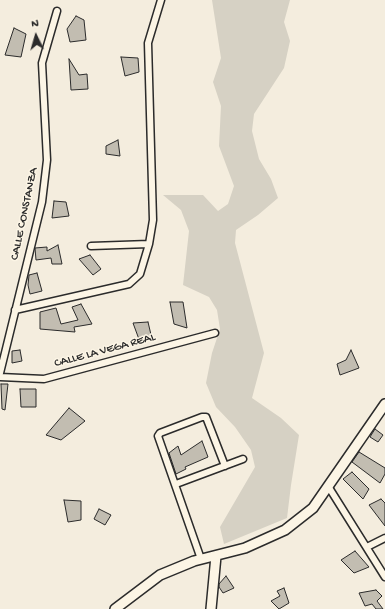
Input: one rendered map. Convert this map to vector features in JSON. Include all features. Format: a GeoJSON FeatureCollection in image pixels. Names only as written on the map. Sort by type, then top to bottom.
{"type":"FeatureCollection","features":[{"type":"Feature","properties":{"kind":"main road"},"geometry":{"type":"LineString","coordinates":[[115,609],[160,575],[201,559],[245,548],[285,530],[314,508],[385,404]]}},
{"type":"Feature","properties":{"kind":"main road"},"geometry":{"type":"LineString","coordinates":[[211,609],[216,556]]}},
{"type":"Feature","properties":{"kind":"street"},"geometry":{"type":"LineString","coordinates":[[15,310],[129,284],[140,274],[149,244],[153,220],[148,43],[161,0]]}},
{"type":"Feature","properties":{"kind":"street","name":"CALLE CONSTANZA"},"geometry":{"type":"LineString","coordinates":[[0,373],[42,202],[47,167],[42,63],[57,11]]}},
{"type":"Feature","properties":{"kind":"street"},"geometry":{"type":"LineString","coordinates":[[91,246],[149,244]]}},
{"type":"Feature","properties":{"kind":"street","name":"CALLE LA VEGA REAL"},"geometry":{"type":"LineString","coordinates":[[0,377],[44,379],[215,333]]}},
{"type":"Feature","properties":{"kind":"street"},"geometry":{"type":"LineString","coordinates":[[201,559],[158,436],[160,433],[202,416],[208,419],[225,466]]}},
{"type":"Feature","properties":{"kind":"street"},"geometry":{"type":"LineString","coordinates":[[176,484],[244,459]]}},
{"type":"Feature","properties":{"kind":"street"},"geometry":{"type":"LineString","coordinates":[[328,486],[385,577]]}},
{"type":"Feature","properties":{"kind":"street"},"geometry":{"type":"LineString","coordinates":[[367,547],[385,538]]}},
{"type":"Feature","properties":{"kind":"shaded area"},"geometry":{"type":"Polygon","coordinates":[[[212,0],[290,0],[284,22],[290,41],[284,68],[254,114],[252,131],[259,159],[271,179],[278,198],[258,215],[236,230],[235,243],[264,353],[252,398],[281,418],[299,435],[287,518],[224,544],[220,527],[255,467],[251,450],[235,427],[216,407],[206,383],[212,353],[220,329],[217,310],[209,297],[183,285],[189,231],[181,210],[163,195],[203,195],[218,211],[228,204],[234,186],[219,146],[221,106],[213,82],[221,58],[212,0]]]}},
{"type":"Feature","properties":{"kind":"building"},"geometry":{"type":"Polygon","coordinates":[[[76,16],[84,20],[86,40],[70,42],[67,29],[76,16]]]}},
{"type":"Feature","properties":{"kind":"building"},"geometry":{"type":"Polygon","coordinates":[[[14,28],[26,34],[21,57],[5,55],[14,28]]]}},
{"type":"Feature","properties":{"kind":"building"},"geometry":{"type":"Polygon","coordinates":[[[121,57],[138,58],[139,72],[125,76],[121,57]]]}},
{"type":"Feature","properties":{"kind":"building"},"geometry":{"type":"Polygon","coordinates":[[[69,59],[79,75],[87,74],[88,89],[71,90],[69,59]]]}},
{"type":"Feature","properties":{"kind":"building"},"geometry":{"type":"Polygon","coordinates":[[[118,140],[120,156],[106,154],[106,146],[118,140]]]}},
{"type":"Feature","properties":{"kind":"building"},"geometry":{"type":"Polygon","coordinates":[[[54,201],[66,202],[69,216],[52,218],[54,201]]]}},
{"type":"Feature","properties":{"kind":"building"},"geometry":{"type":"Polygon","coordinates":[[[58,245],[62,264],[52,264],[51,258],[36,260],[35,248],[47,247],[47,251],[58,245]]]}},
{"type":"Feature","properties":{"kind":"building"},"geometry":{"type":"Polygon","coordinates":[[[90,255],[101,269],[93,275],[79,259],[90,255]]]}},
{"type":"Feature","properties":{"kind":"building"},"geometry":{"type":"Polygon","coordinates":[[[37,273],[42,291],[30,294],[28,285],[29,275],[37,273]]]}},
{"type":"Feature","properties":{"kind":"building"},"geometry":{"type":"Polygon","coordinates":[[[170,302],[183,302],[187,328],[174,324],[170,302]]]}},
{"type":"Feature","properties":{"kind":"building"},"geometry":{"type":"Polygon","coordinates":[[[81,304],[92,324],[74,327],[75,332],[40,329],[40,312],[56,308],[61,324],[78,320],[72,307],[81,304]]]}},
{"type":"Feature","properties":{"kind":"building"},"geometry":{"type":"Polygon","coordinates":[[[148,322],[152,339],[140,342],[133,323],[148,322]]]}},
{"type":"Feature","properties":{"kind":"building"},"geometry":{"type":"Polygon","coordinates":[[[20,350],[22,361],[12,363],[12,351],[20,350]]]}},
{"type":"Feature","properties":{"kind":"building"},"geometry":{"type":"Polygon","coordinates":[[[351,350],[359,368],[340,375],[337,364],[346,360],[351,350]]]}},
{"type":"Feature","properties":{"kind":"building"},"geometry":{"type":"Polygon","coordinates":[[[1,384],[8,384],[5,410],[2,409],[1,384]]]}},
{"type":"Feature","properties":{"kind":"building"},"geometry":{"type":"Polygon","coordinates":[[[20,389],[36,389],[36,407],[21,407],[20,389]]]}},
{"type":"Feature","properties":{"kind":"building"},"geometry":{"type":"Polygon","coordinates":[[[69,408],[85,421],[61,440],[46,435],[69,408]]]}},
{"type":"Feature","properties":{"kind":"building"},"geometry":{"type":"Polygon","coordinates":[[[375,429],[383,435],[378,442],[370,437],[375,429]]]}},
{"type":"Feature","properties":{"kind":"building"},"geometry":{"type":"Polygon","coordinates":[[[202,441],[208,457],[185,467],[186,469],[176,474],[169,453],[178,446],[181,455],[202,441]]]}},
{"type":"Feature","properties":{"kind":"building"},"geometry":{"type":"Polygon","coordinates":[[[359,452],[385,468],[385,474],[380,483],[352,462],[359,452]]]}},
{"type":"Feature","properties":{"kind":"building"},"geometry":{"type":"Polygon","coordinates":[[[352,472],[369,489],[363,499],[343,479],[352,472]]]}},
{"type":"Feature","properties":{"kind":"building"},"geometry":{"type":"Polygon","coordinates":[[[381,499],[385,503],[385,526],[369,505],[381,499]]]}},
{"type":"Feature","properties":{"kind":"building"},"geometry":{"type":"Polygon","coordinates":[[[64,500],[81,501],[81,520],[68,522],[64,500]]]}},
{"type":"Feature","properties":{"kind":"building"},"geometry":{"type":"Polygon","coordinates":[[[99,509],[111,515],[105,525],[94,519],[99,509]]]}},
{"type":"Feature","properties":{"kind":"building"},"geometry":{"type":"Polygon","coordinates":[[[355,551],[369,567],[354,573],[341,560],[355,551]]]}},
{"type":"Feature","properties":{"kind":"building"},"geometry":{"type":"Polygon","coordinates":[[[226,576],[234,588],[223,593],[219,587],[219,584],[226,576]]]}},
{"type":"Feature","properties":{"kind":"building"},"geometry":{"type":"Polygon","coordinates":[[[284,588],[289,603],[279,609],[271,601],[280,596],[277,591],[284,588]]]}},
{"type":"Feature","properties":{"kind":"building"},"geometry":{"type":"Polygon","coordinates":[[[376,590],[382,596],[377,601],[383,609],[376,609],[372,604],[365,606],[359,593],[376,590]]]}}]}
